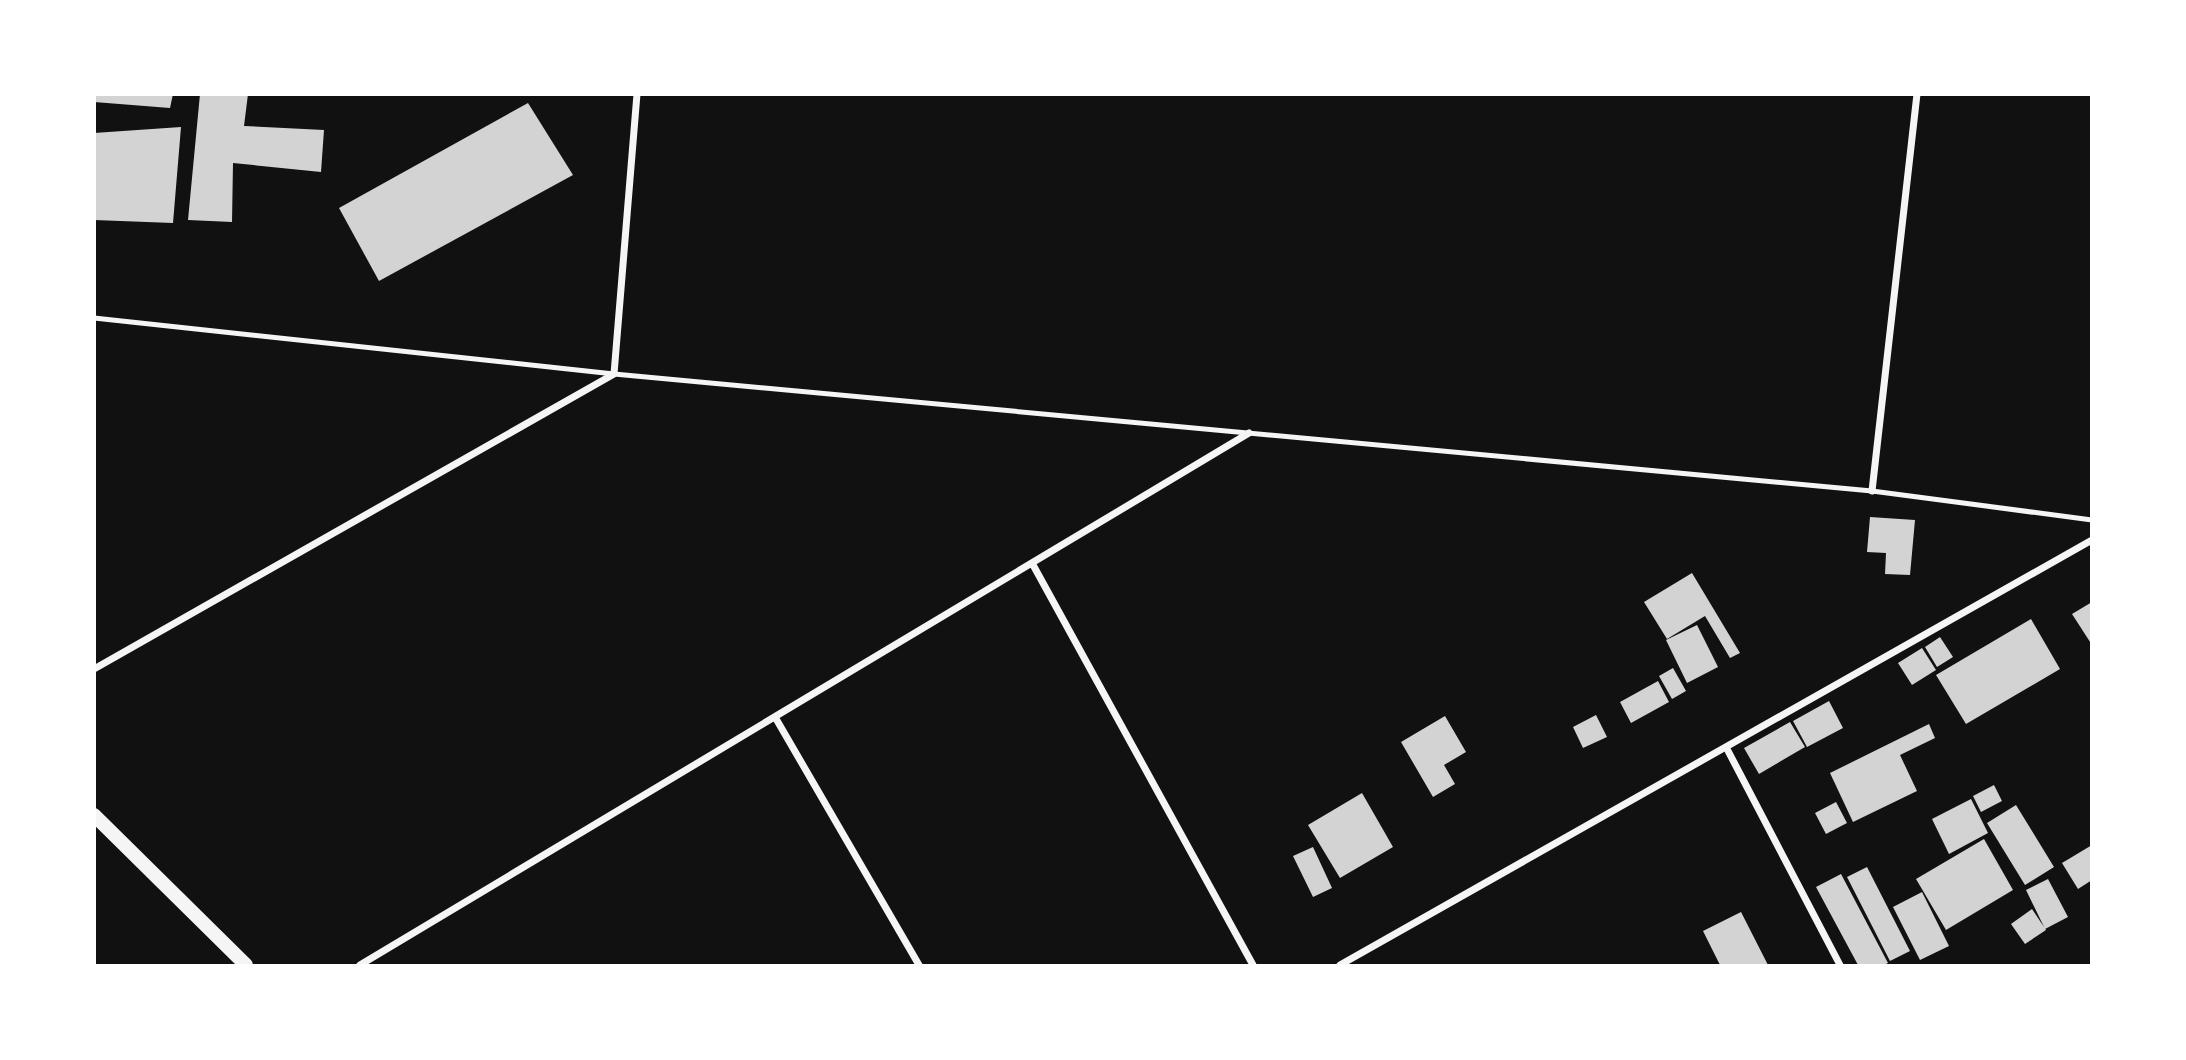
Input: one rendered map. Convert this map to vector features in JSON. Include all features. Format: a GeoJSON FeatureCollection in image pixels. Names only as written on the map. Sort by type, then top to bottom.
{"type":"FeatureCollection","features":[{"type":"Feature","properties":{"kind":"main road"},"geometry":{"type":"LineString","coordinates":[[94,815],[246,965]]}},
{"type":"Feature","properties":{"kind":"street"},"geometry":{"type":"LineString","coordinates":[[94,669],[614,374],[637,94]]}},
{"type":"Feature","properties":{"kind":"street"},"geometry":{"type":"LineString","coordinates":[[1872,491],[1917,94]]}},
{"type":"Feature","properties":{"kind":"street"},"geometry":{"type":"LineString","coordinates":[[360,965],[1249,433]]}},
{"type":"Feature","properties":{"kind":"street"},"geometry":{"type":"LineString","coordinates":[[1340,965],[2091,540]]}},
{"type":"Feature","properties":{"kind":"street"},"geometry":{"type":"LineString","coordinates":[[1032,563],[1253,965]]}},
{"type":"Feature","properties":{"kind":"street"},"geometry":{"type":"LineString","coordinates":[[775,717],[919,965]]}},
{"type":"Feature","properties":{"kind":"street"},"geometry":{"type":"LineString","coordinates":[[1726,747],[1840,965]]}},
{"type":"Feature","properties":{"kind":"lane"},"geometry":{"type":"LineString","coordinates":[[94,318],[614,374],[1872,491],[2091,520]]}},
{"type":"Feature","properties":{"kind":"building"},"geometry":{"type":"Polygon","coordinates":[[[94,94],[173,94],[170,108],[94,102],[94,94]]]}},
{"type":"Feature","properties":{"kind":"building"},"geometry":{"type":"Polygon","coordinates":[[[200,94],[248,94],[244,126],[324,130],[321,172],[233,163],[232,222],[188,220],[200,94]]]}},
{"type":"Feature","properties":{"kind":"building"},"geometry":{"type":"Polygon","coordinates":[[[528,103],[573,175],[379,281],[339,208],[528,103]]]}},
{"type":"Feature","properties":{"kind":"building"},"geometry":{"type":"Polygon","coordinates":[[[181,127],[173,223],[94,220],[94,133],[181,127]]]}},
{"type":"Feature","properties":{"kind":"building"},"geometry":{"type":"Polygon","coordinates":[[[1870,517],[1915,520],[1910,575],[1885,574],[1886,553],[1867,552],[1870,517]]]}},
{"type":"Feature","properties":{"kind":"building"},"geometry":{"type":"Polygon","coordinates":[[[1692,573],[1740,653],[1730,658],[1705,616],[1667,639],[1644,602],[1692,573]]]}},
{"type":"Feature","properties":{"kind":"building"},"geometry":{"type":"Polygon","coordinates":[[[2092,602],[2092,645],[2072,614],[2092,602]]]}},
{"type":"Feature","properties":{"kind":"building"},"geometry":{"type":"Polygon","coordinates":[[[2031,619],[2060,669],[1966,724],[1936,675],[2031,619]]]}},
{"type":"Feature","properties":{"kind":"building"},"geometry":{"type":"Polygon","coordinates":[[[1697,625],[1718,667],[1687,683],[1666,640],[1697,625]]]}},
{"type":"Feature","properties":{"kind":"building"},"geometry":{"type":"Polygon","coordinates":[[[1940,637],[1953,657],[1937,667],[1925,647],[1940,637]]]}},
{"type":"Feature","properties":{"kind":"building"},"geometry":{"type":"Polygon","coordinates":[[[1922,648],[1936,670],[1912,685],[1898,663],[1922,648]]]}},
{"type":"Feature","properties":{"kind":"building"},"geometry":{"type":"Polygon","coordinates":[[[1673,668],[1686,691],[1672,699],[1659,676],[1673,668]]]}},
{"type":"Feature","properties":{"kind":"building"},"geometry":{"type":"Polygon","coordinates":[[[1658,681],[1669,702],[1631,723],[1620,702],[1658,681]]]}},
{"type":"Feature","properties":{"kind":"building"},"geometry":{"type":"Polygon","coordinates":[[[1829,701],[1843,728],[1807,747],[1793,721],[1829,701]]]}},
{"type":"Feature","properties":{"kind":"building"},"geometry":{"type":"Polygon","coordinates":[[[1596,715],[1607,737],[1583,748],[1573,727],[1596,715]]]}},
{"type":"Feature","properties":{"kind":"building"},"geometry":{"type":"Polygon","coordinates":[[[1445,716],[1466,752],[1444,765],[1455,784],[1433,797],[1401,742],[1445,716]]]}},
{"type":"Feature","properties":{"kind":"building"},"geometry":{"type":"Polygon","coordinates":[[[1790,722],[1805,747],[1759,774],[1744,748],[1790,722]]]}},
{"type":"Feature","properties":{"kind":"building"},"geometry":{"type":"Polygon","coordinates":[[[1929,724],[1935,738],[1900,755],[1917,791],[1853,822],[1830,773],[1929,724]]]}},
{"type":"Feature","properties":{"kind":"building"},"geometry":{"type":"Polygon","coordinates":[[[1994,785],[2002,801],[1981,812],[1973,796],[1994,785]]]}},
{"type":"Feature","properties":{"kind":"building"},"geometry":{"type":"Polygon","coordinates":[[[1362,793],[1393,847],[1340,878],[1308,825],[1362,793]]]}},
{"type":"Feature","properties":{"kind":"building"},"geometry":{"type":"Polygon","coordinates":[[[1971,799],[1988,833],[1949,854],[1932,819],[1971,799]]]}},
{"type":"Feature","properties":{"kind":"building"},"geometry":{"type":"Polygon","coordinates":[[[1836,802],[1847,823],[1826,834],[1815,813],[1836,802]]]}},
{"type":"Feature","properties":{"kind":"building"},"geometry":{"type":"Polygon","coordinates":[[[2016,805],[2054,867],[2025,885],[1987,823],[2016,805]]]}},
{"type":"Feature","properties":{"kind":"building"},"geometry":{"type":"Polygon","coordinates":[[[1984,839],[2013,890],[1946,930],[1916,879],[1984,839]]]}},
{"type":"Feature","properties":{"kind":"building"},"geometry":{"type":"Polygon","coordinates":[[[2092,845],[2092,880],[2078,889],[2062,863],[2092,845]]]}},
{"type":"Feature","properties":{"kind":"building"},"geometry":{"type":"Polygon","coordinates":[[[1313,847],[1332,888],[1313,897],[1293,856],[1313,847]]]}},
{"type":"Feature","properties":{"kind":"building"},"geometry":{"type":"Polygon","coordinates":[[[1867,867],[1910,951],[1890,961],[1847,877],[1867,867]]]}},
{"type":"Feature","properties":{"kind":"building"},"geometry":{"type":"Polygon","coordinates":[[[1841,874],[1888,963],[1884,965],[1858,965],[1816,887],[1841,874]]]}},
{"type":"Feature","properties":{"kind":"building"},"geometry":{"type":"Polygon","coordinates":[[[2048,879],[2068,917],[2045,929],[2026,890],[2048,879]]]}},
{"type":"Feature","properties":{"kind":"building"},"geometry":{"type":"Polygon","coordinates":[[[1922,892],[1949,946],[1920,960],[1893,907],[1922,892]]]}},
{"type":"Feature","properties":{"kind":"building"},"geometry":{"type":"Polygon","coordinates":[[[2032,909],[2046,930],[2025,944],[2011,924],[2032,909]]]}},
{"type":"Feature","properties":{"kind":"building"},"geometry":{"type":"Polygon","coordinates":[[[1741,912],[1768,965],[1720,965],[1703,931],[1741,912]]]}}]}
